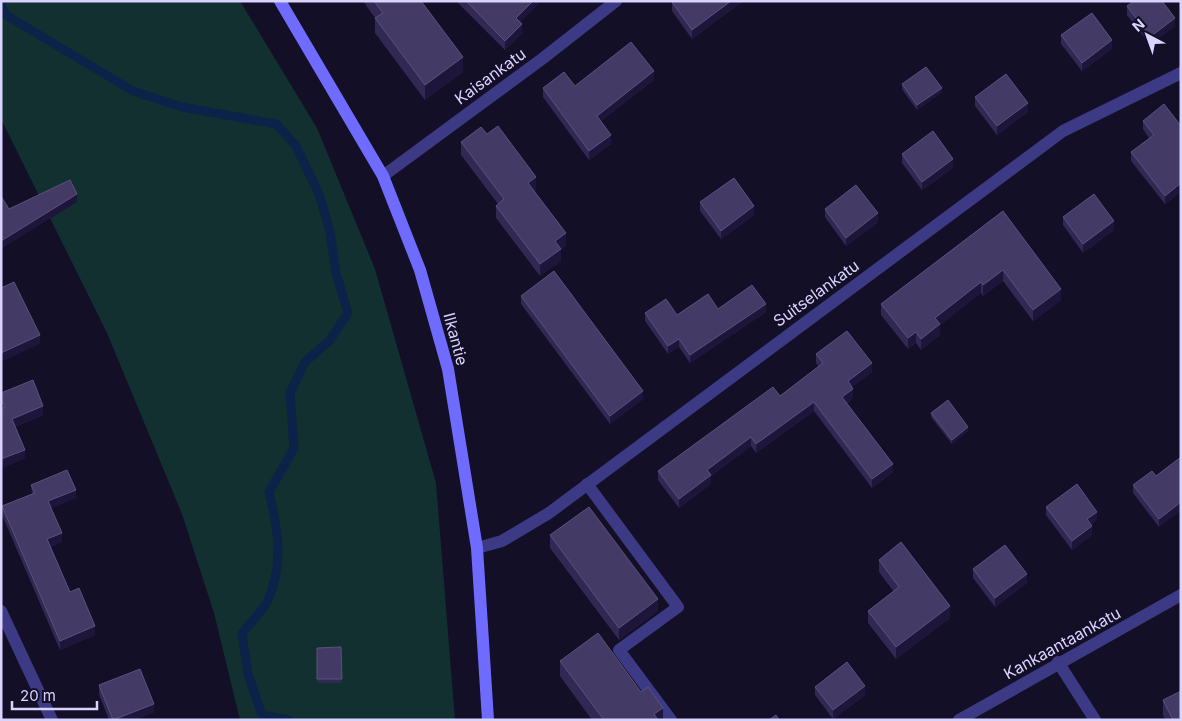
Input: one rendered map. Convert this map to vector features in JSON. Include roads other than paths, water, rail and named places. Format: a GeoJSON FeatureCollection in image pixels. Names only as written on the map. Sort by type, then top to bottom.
{"type":"FeatureCollection","features":[{"type":"Feature","properties":{"kind":"main road","name":"Ilkantie"},"geometry":{"type":"LineString","coordinates":[[280,1],[383,176],[420,270],[448,369],[477,548],[488,720]]}},
{"type":"Feature","properties":{"kind":"street","name":"Kaisankatu"},"geometry":{"type":"LineString","coordinates":[[383,176],[542,59],[616,1]]}},
{"type":"Feature","properties":{"kind":"street","name":"Suitselankatu"},"geometry":{"type":"LineString","coordinates":[[477,548],[502,541],[549,513],[1062,131],[1181,73]]}},
{"type":"Feature","properties":{"kind":"street"},"geometry":{"type":"LineString","coordinates":[[587,484],[678,607],[619,650],[671,720]]}},
{"type":"Feature","properties":{"kind":"street","name":"Kankaantaankatu"},"geometry":{"type":"LineString","coordinates":[[959,720],[1058,662],[1181,596]]}},
{"type":"Feature","properties":{"kind":"street"},"geometry":{"type":"LineString","coordinates":[[1,611],[52,720]]}},
{"type":"Feature","properties":{"kind":"street"},"geometry":{"type":"LineString","coordinates":[[1058,662],[1095,720]]}},
{"type":"Feature","properties":{"kind":"waterway"},"geometry":{"type":"LineString","coordinates":[[1,6],[6,15],[133,91],[182,107],[276,124],[296,146],[319,194],[330,231],[336,273],[348,313],[329,341],[305,362],[290,393],[294,448],[269,492],[277,533],[278,560],[276,573],[268,600],[242,634],[248,674],[262,715],[289,720]]}}]}
